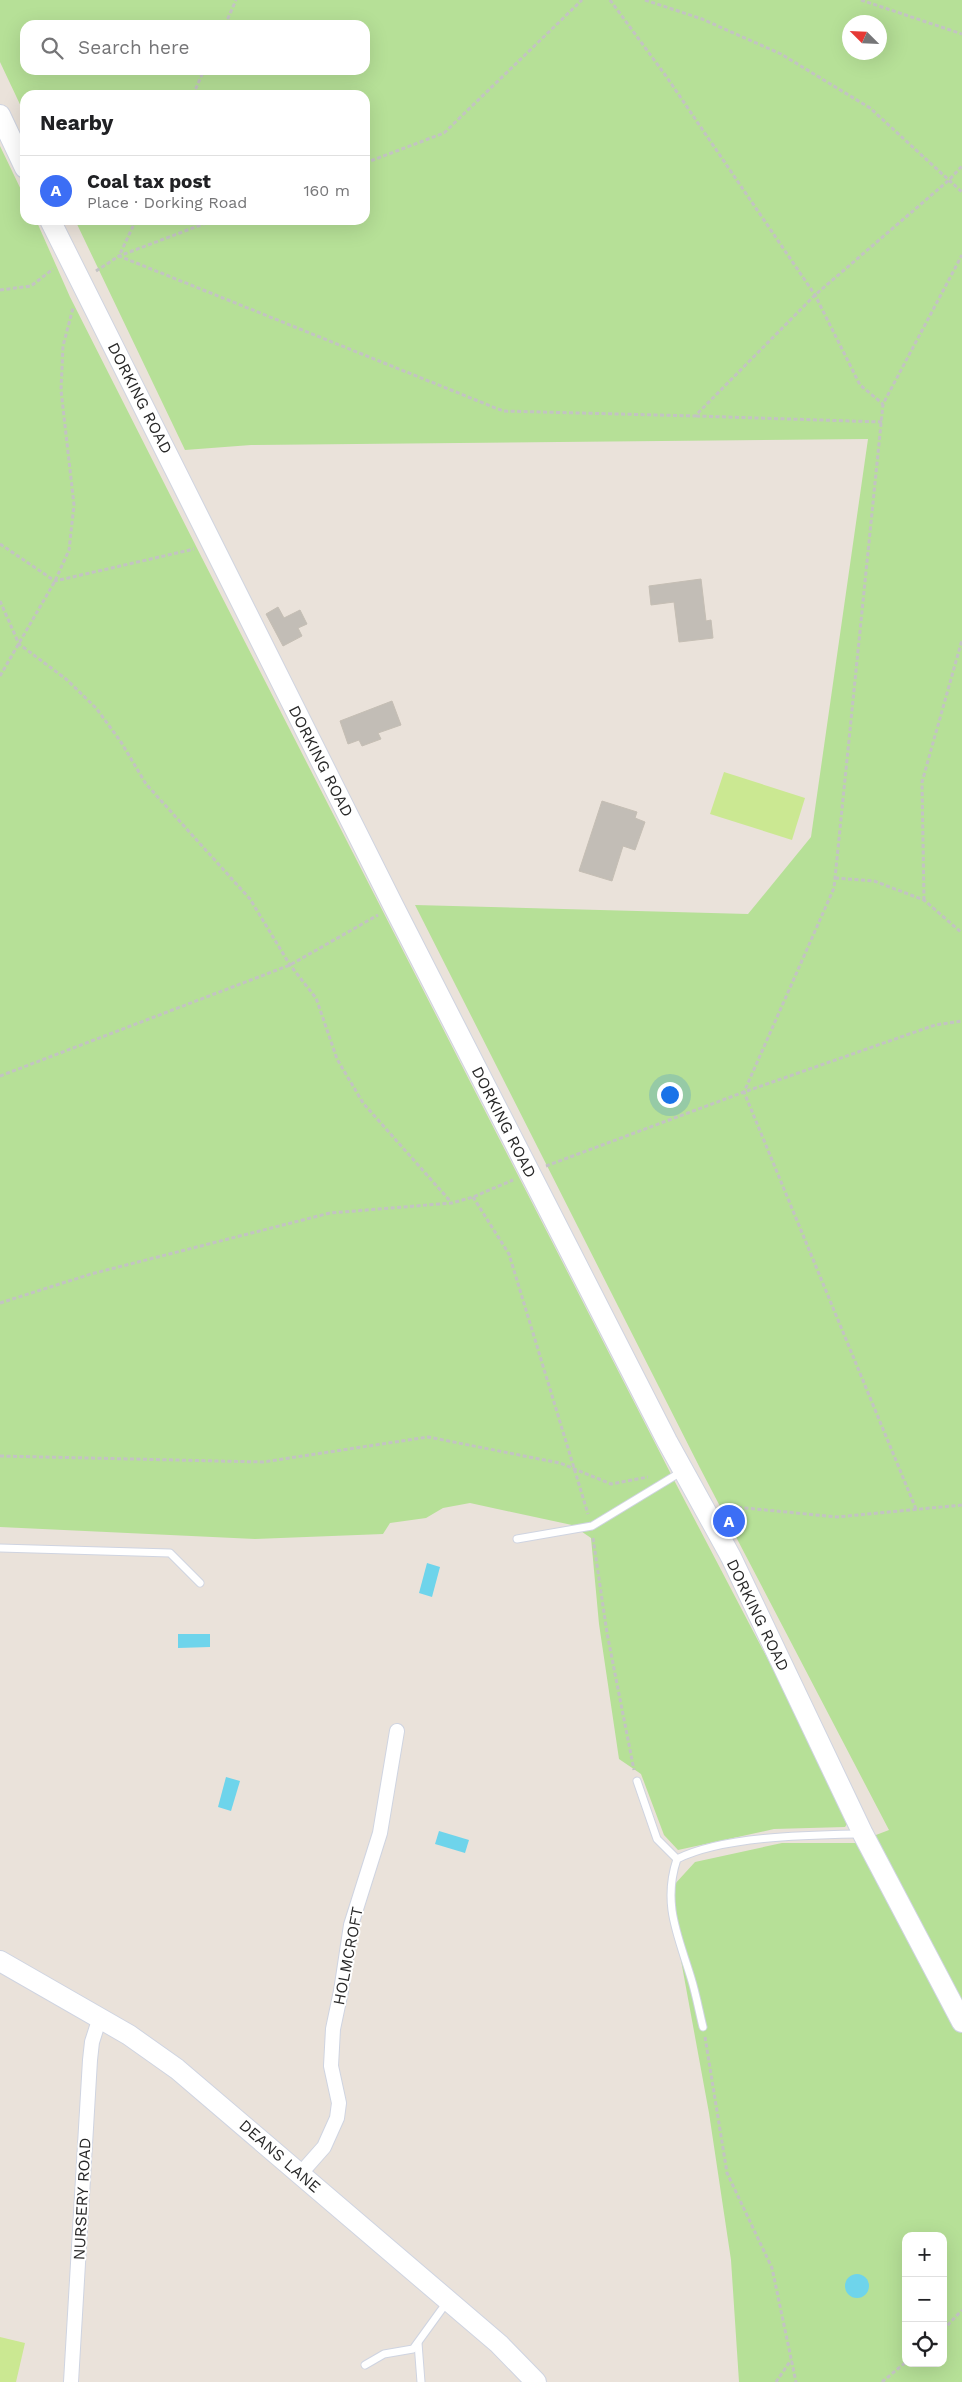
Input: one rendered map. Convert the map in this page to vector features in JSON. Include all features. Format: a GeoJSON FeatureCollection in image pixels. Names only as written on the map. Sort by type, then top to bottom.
{"type":"FeatureCollection","features":[{"type":"Feature","properties":{"kind":"main road"},"geometry":{"type":"LineString","coordinates":[[0,115],[20,157]]}},
{"type":"Feature","properties":{"kind":"main road","name":"DORKING ROAD"},"geometry":{"type":"LineString","coordinates":[[52,225],[394,907],[735,1566],[863,1834],[962,2022]]}},
{"type":"Feature","properties":{"kind":"main road","name":"DEANS LANE"},"geometry":{"type":"LineString","coordinates":[[0,1961],[100,2017],[178,2069],[499,2344],[536,2382]]}},
{"type":"Feature","properties":{"kind":"street","name":"HOLMCROFT"},"geometry":{"type":"LineString","coordinates":[[301,2173],[324,2147],[337,2118],[339,2103],[331,2066],[333,2029],[351,1925],[380,1833],[397,1731]]}},
{"type":"Feature","properties":{"kind":"street","name":"NURSERY ROAD"},"geometry":{"type":"LineString","coordinates":[[71,2382],[90,2060],[92,2042],[100,2017]]}},
{"type":"Feature","properties":{"kind":"lane"},"geometry":{"type":"LineString","coordinates":[[517,1539],[592,1526],[684,1470]]}},
{"type":"Feature","properties":{"kind":"lane"},"geometry":{"type":"LineString","coordinates":[[0,1548],[170,1553],[200,1582]]}},
{"type":"Feature","properties":{"kind":"lane"},"geometry":{"type":"LineString","coordinates":[[636,1781],[657,1839],[677,1859]]}},
{"type":"Feature","properties":{"kind":"lane"},"geometry":{"type":"LineString","coordinates":[[677,1859],[693,1853],[761,1838],[863,1834]]}},
{"type":"Feature","properties":{"kind":"lane"},"geometry":{"type":"LineString","coordinates":[[677,1859],[670,1893],[672,1916],[692,1980],[703,2027]]}},
{"type":"Feature","properties":{"kind":"lane"},"geometry":{"type":"LineString","coordinates":[[365,2365],[384,2354],[408,2351],[418,2344],[448,2300]]}},
{"type":"Feature","properties":{"kind":"lane"},"geometry":{"type":"LineString","coordinates":[[418,2344],[421,2382]]}},
{"type":"Feature","properties":{"kind":"path"},"geometry":{"type":"LineString","coordinates":[[227,20],[236,0]]}},
{"type":"Feature","properties":{"kind":"path"},"geometry":{"type":"LineString","coordinates":[[370,161],[444,132],[582,0]]}},
{"type":"Feature","properties":{"kind":"path"},"geometry":{"type":"LineString","coordinates":[[610,0],[666,76],[815,295],[860,385],[884,404]]}},
{"type":"Feature","properties":{"kind":"path"},"geometry":{"type":"LineString","coordinates":[[645,0],[702,20],[781,54],[870,108],[962,192]]}},
{"type":"Feature","properties":{"kind":"path"},"geometry":{"type":"LineString","coordinates":[[861,0],[962,34]]}},
{"type":"Feature","properties":{"kind":"path"},"geometry":{"type":"LineString","coordinates":[[195,90],[202,75]]}},
{"type":"Feature","properties":{"kind":"path"},"geometry":{"type":"LineString","coordinates":[[695,416],[815,295],[949,180],[962,166]]}},
{"type":"Feature","properties":{"kind":"path"},"geometry":{"type":"LineString","coordinates":[[119,256],[134,225]]}},
{"type":"Feature","properties":{"kind":"path"},"geometry":{"type":"LineString","coordinates":[[0,676],[55,581],[69,550],[74,505],[61,382],[63,346],[81,280],[119,256],[201,225]]}},
{"type":"Feature","properties":{"kind":"path"},"geometry":{"type":"LineString","coordinates":[[916,1509],[744,1092],[834,888],[884,404],[962,255]]}},
{"type":"Feature","properties":{"kind":"path"},"geometry":{"type":"LineString","coordinates":[[119,256],[503,411],[882,422]]}},
{"type":"Feature","properties":{"kind":"path"},"geometry":{"type":"LineString","coordinates":[[0,290],[31,286],[68,258]]}},
{"type":"Feature","properties":{"kind":"path"},"geometry":{"type":"LineString","coordinates":[[0,544],[55,581],[214,545]]}},
{"type":"Feature","properties":{"kind":"path"},"geometry":{"type":"LineString","coordinates":[[0,601],[18,644],[66,679],[96,708],[121,742],[146,784],[250,899],[290,965],[316,998],[338,1058],[363,1103],[452,1203]]}},
{"type":"Feature","properties":{"kind":"path"},"geometry":{"type":"LineString","coordinates":[[924,900],[922,782],[962,640]]}},
{"type":"Feature","properties":{"kind":"path"},"geometry":{"type":"LineString","coordinates":[[835,878],[874,881],[924,900],[962,933]]}},
{"type":"Feature","properties":{"kind":"path"},"geometry":{"type":"LineString","coordinates":[[0,1076],[290,965],[394,907]]}},
{"type":"Feature","properties":{"kind":"path"},"geometry":{"type":"LineString","coordinates":[[0,1303],[92,1274],[330,1213],[452,1203],[473,1197],[530,1172],[744,1092],[935,1025],[962,1021]]}},
{"type":"Feature","properties":{"kind":"path"},"geometry":{"type":"LineString","coordinates":[[473,1197],[509,1254],[577,1471],[592,1526],[607,1634],[636,1781]]}},
{"type":"Feature","properties":{"kind":"path"},"geometry":{"type":"LineString","coordinates":[[0,1456],[263,1462],[428,1437],[560,1463],[611,1484],[684,1470]]}},
{"type":"Feature","properties":{"kind":"path"},"geometry":{"type":"LineString","coordinates":[[720,1501],[727,1507],[836,1517],[962,1505]]}},
{"type":"Feature","properties":{"kind":"path"},"geometry":{"type":"LineString","coordinates":[[703,2027],[727,2173],[772,2268],[796,2382]]}},
{"type":"Feature","properties":{"kind":"path"},"geometry":{"type":"LineString","coordinates":[[947,2326],[962,2310]]}},
{"type":"Feature","properties":{"kind":"path"},"geometry":{"type":"LineString","coordinates":[[776,2382],[791,2359]]}},
{"type":"Feature","properties":{"kind":"path"},"geometry":{"type":"LineString","coordinates":[[882,2382],[902,2365]]}},
{"type":"Feature","properties":{"kind":"green space"},"geometry":{"type":"Polygon","coordinates":[[[0,0],[962,0],[962,2382],[739,2382],[731,2260],[709,2113],[678,1944],[674,1885],[695,1862],[782,1843],[855,1843],[889,1830],[700,1468],[415,905],[748,914],[811,837],[868,439],[251,445],[185,450],[77,225],[370,225],[370,90],[20,90],[20,104],[0,62],[0,0]]]}},
{"type":"Feature","properties":{"kind":"green space"},"geometry":{"type":"Polygon","coordinates":[[[0,146],[20,188],[20,225],[38,225],[70,297],[202,558],[675,1482],[851,1818],[845,1827],[774,1829],[678,1850],[664,1835],[641,1774],[619,1759],[599,1624],[591,1538],[572,1525],[470,1503],[443,1508],[426,1518],[390,1523],[383,1534],[255,1539],[0,1527],[0,146]]]}},
{"type":"Feature","properties":{"kind":"green space"},"geometry":{"type":"Polygon","coordinates":[[[724,772],[805,798],[792,840],[710,814],[724,772]]]}},
{"type":"Feature","properties":{"kind":"green space"},"geometry":{"type":"Polygon","coordinates":[[[0,2337],[25,2343],[16,2382],[0,2382],[0,2337]]]}},
{"type":"Feature","properties":{"kind":"water"},"geometry":{"type":"Polygon","coordinates":[[[427,1563],[440,1567],[432,1597],[419,1593],[427,1563]]]}},
{"type":"Feature","properties":{"kind":"water"},"geometry":{"type":"Polygon","coordinates":[[[178,1634],[210,1634],[210,1647],[178,1648],[178,1634]]]}},
{"type":"Feature","properties":{"kind":"water"},"geometry":{"type":"Polygon","coordinates":[[[226,1777],[240,1781],[231,1811],[218,1807],[226,1777]]]}},
{"type":"Feature","properties":{"kind":"water"},"geometry":{"type":"Polygon","coordinates":[[[439,1831],[469,1840],[465,1853],[435,1844],[439,1831]]]}},
{"type":"Feature","properties":{"kind":"water"},"geometry":{"type":"Polygon","coordinates":[[[857,2274],[862,2275],[868,2281],[868,2291],[862,2297],[857,2298],[852,2297],[846,2291],[845,2286],[846,2281],[852,2275],[857,2274]]]}},
{"type":"Feature","properties":{"kind":"building"},"geometry":{"type":"Polygon","coordinates":[[[701,579],[706,621],[711,620],[713,638],[679,642],[674,602],[651,605],[649,586],[701,579]]]}},
{"type":"Feature","properties":{"kind":"building"},"geometry":{"type":"Polygon","coordinates":[[[278,607],[284,618],[300,610],[307,624],[298,628],[302,636],[283,646],[266,614],[278,607]]]}},
{"type":"Feature","properties":{"kind":"building"},"geometry":{"type":"Polygon","coordinates":[[[392,701],[401,725],[378,733],[381,739],[362,746],[359,740],[348,744],[340,721],[392,701]]]}},
{"type":"Feature","properties":{"kind":"building"},"geometry":{"type":"Polygon","coordinates":[[[602,801],[637,812],[635,818],[645,822],[635,850],[623,846],[612,881],[579,871],[602,801]]]}},
{"type":"Feature","properties":{"kind":"place","name":"Coal tax post"},"geometry":{"type":"Point","coordinates":[729,1521]}}]}
